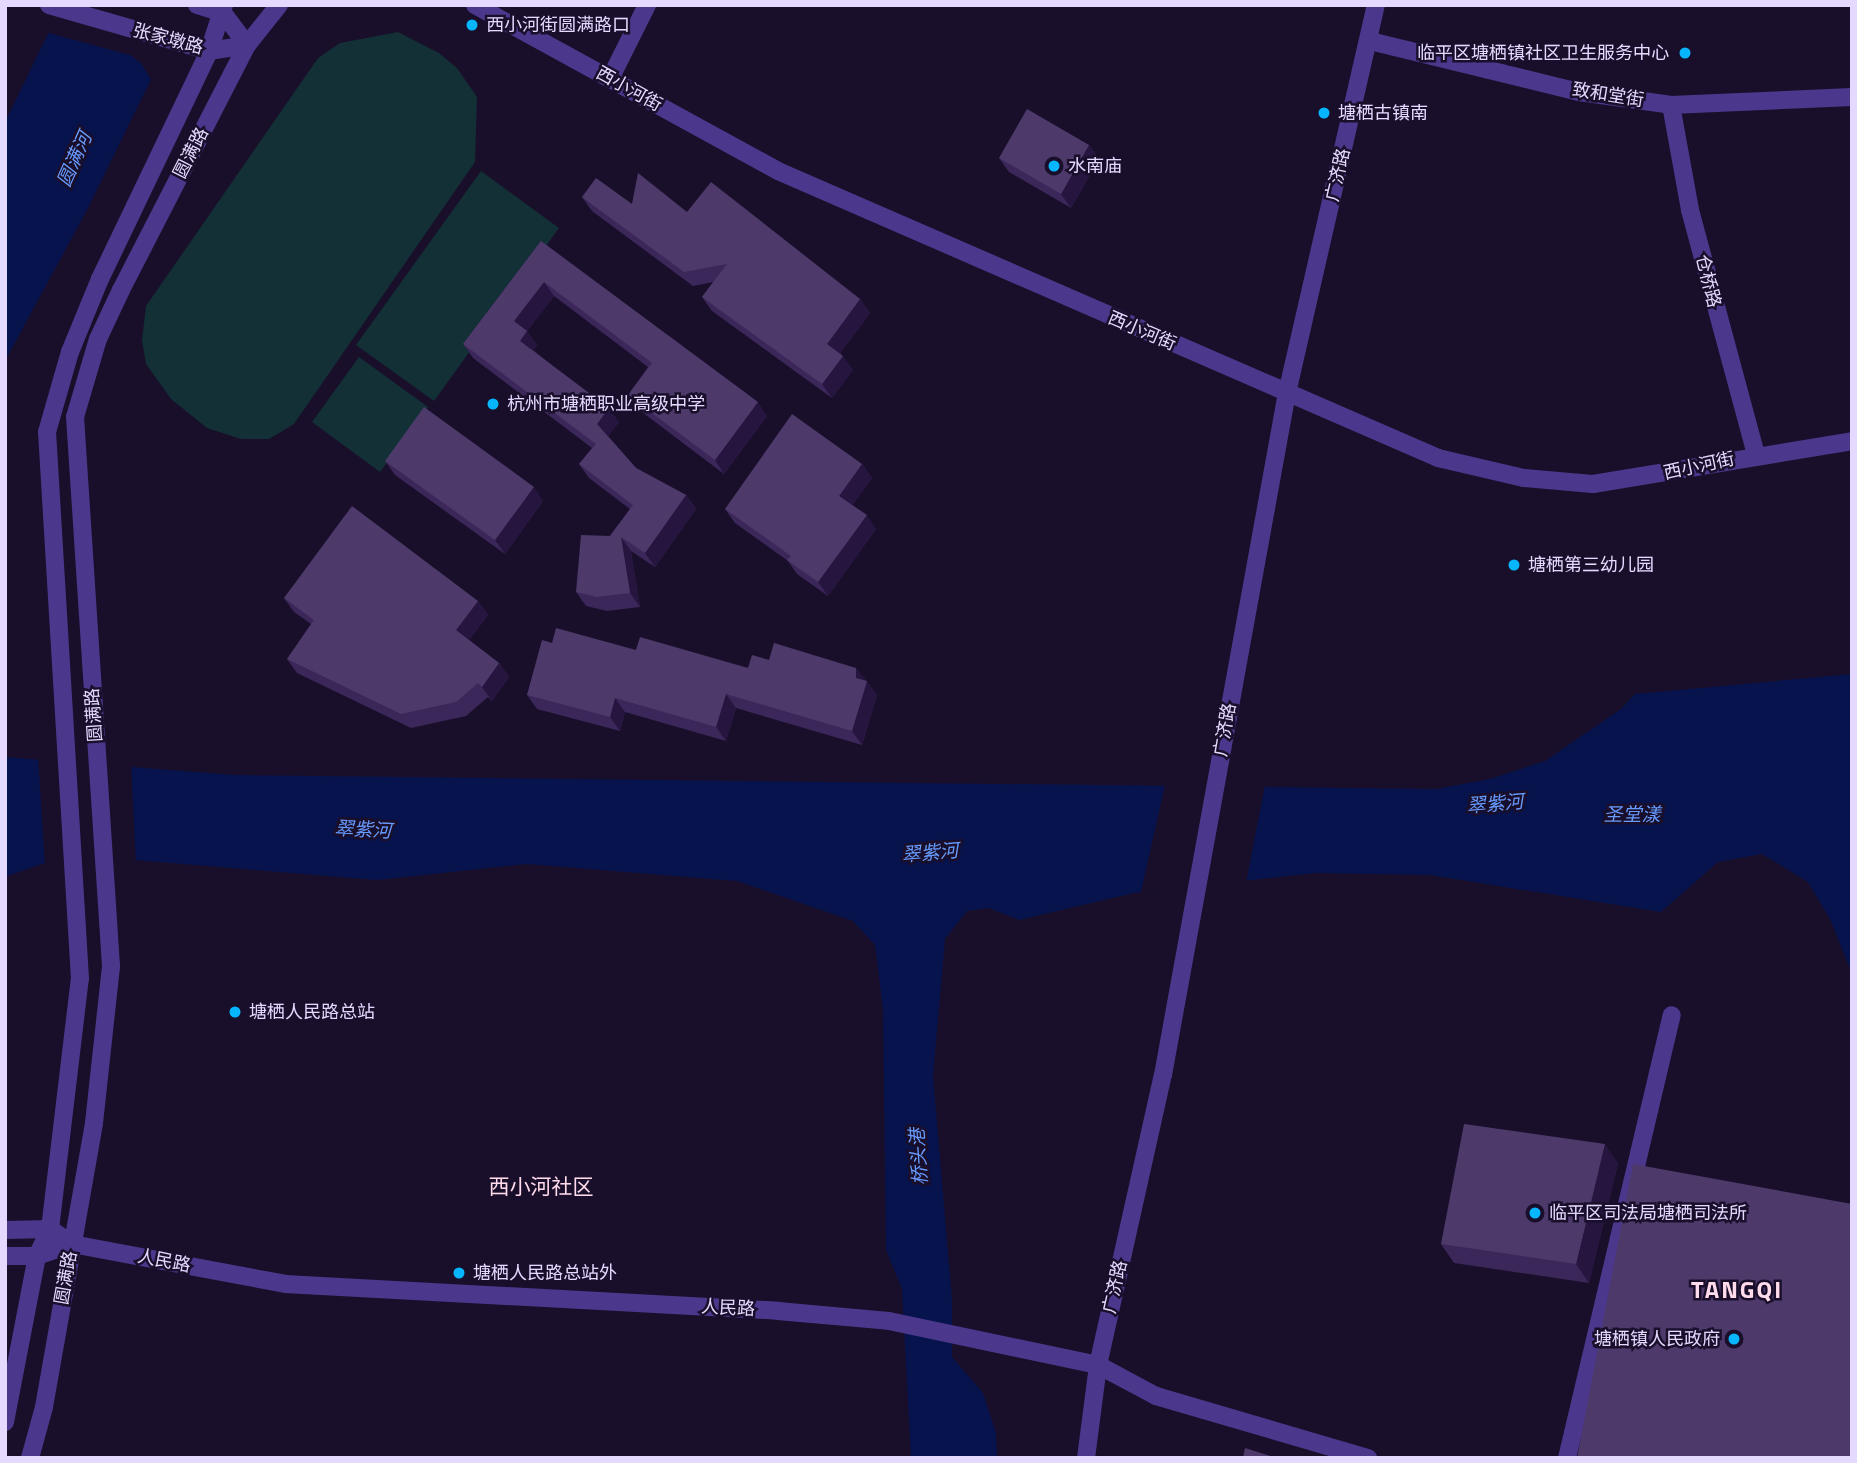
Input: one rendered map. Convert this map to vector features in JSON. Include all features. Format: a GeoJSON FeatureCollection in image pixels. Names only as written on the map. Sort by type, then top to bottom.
{"type":"FeatureCollection","features":[{"type":"Feature","properties":{"kind":"street"},"geometry":{"type":"LineString","coordinates":[[197,5],[223,9],[247,45],[279,5]]}},
{"type":"Feature","properties":{"kind":"street","name":"西小河街"},"geometry":{"type":"LineString","coordinates":[[475,5],[778,171],[1438,458],[1524,478],[1593,484],[1756,454],[1852,441]]}},
{"type":"Feature","properties":{"kind":"street"},"geometry":{"type":"LineString","coordinates":[[610,79],[647,5]]}},
{"type":"Feature","properties":{"kind":"street","name":"广济路"},"geometry":{"type":"LineString","coordinates":[[1086,1458],[1098,1366],[1163,1075],[1287,393],[1370,41],[1376,5]]}},
{"type":"Feature","properties":{"kind":"street","name":"张家墩路"},"geometry":{"type":"LineString","coordinates":[[51,6],[209,51],[247,45]]}},
{"type":"Feature","properties":{"kind":"street","name":"圆满路"},"geometry":{"type":"LineString","coordinates":[[5,1422],[37,1256],[50,1229],[80,979],[79,902],[52,569],[47,432],[70,352],[100,279],[209,51],[223,9]]}},
{"type":"Feature","properties":{"kind":"street","name":"致和堂街"},"geometry":{"type":"LineString","coordinates":[[1370,41],[1579,92],[1671,105],[1852,97]]}},
{"type":"Feature","properties":{"kind":"street","name":"圆满路"},"geometry":{"type":"LineString","coordinates":[[30,1458],[44,1407],[72,1244],[103,1049],[111,966],[75,417],[98,339],[247,45]]}},
{"type":"Feature","properties":{"kind":"street","name":"仓桥路"},"geometry":{"type":"LineString","coordinates":[[1671,105],[1690,210],[1756,454]]}},
{"type":"Feature","properties":{"kind":"street"},"geometry":{"type":"LineString","coordinates":[[1567,1458],[1672,1015]]}},
{"type":"Feature","properties":{"kind":"street"},"geometry":{"type":"LineString","coordinates":[[5,1230],[50,1229]]}},
{"type":"Feature","properties":{"kind":"street","name":"人民路"},"geometry":{"type":"LineString","coordinates":[[50,1229],[72,1244],[285,1284],[778,1311],[889,1321],[1098,1366],[1156,1396],[1368,1458]]}},
{"type":"Feature","properties":{"kind":"street","name":"人民路"},"geometry":{"type":"LineString","coordinates":[[5,1256],[37,1256],[72,1244]]}},
{"type":"Feature","properties":{"kind":"green space"},"geometry":{"type":"Polygon","coordinates":[[[398,32],[439,53],[457,68],[477,97],[475,162],[294,424],[269,439],[241,439],[207,428],[171,399],[146,364],[142,340],[146,306],[318,58],[340,43],[398,32]]]}},
{"type":"Feature","properties":{"kind":"green space"},"geometry":{"type":"Polygon","coordinates":[[[481,171],[559,228],[434,401],[356,345],[481,171]]]}},
{"type":"Feature","properties":{"kind":"green space"},"geometry":{"type":"Polygon","coordinates":[[[359,357],[428,407],[380,472],[312,422],[359,357]]]}},
{"type":"Feature","properties":{"kind":"water","name":"圆满河"},"geometry":{"type":"Polygon","coordinates":[[[62,5],[183,14],[88,208],[5,361],[5,122],[62,5]]]}},
{"type":"Feature","properties":{"kind":"water"},"geometry":{"type":"Polygon","coordinates":[[[1852,674],[1852,974],[1831,921],[1808,882],[1762,854],[1718,862],[1661,912],[1430,875],[1316,873],[1134,893],[1019,920],[989,908],[967,911],[945,939],[933,1076],[952,1300],[952,1357],[983,1393],[996,1433],[997,1458],[911,1458],[902,1289],[886,1250],[883,1009],[875,945],[853,921],[737,881],[527,864],[377,880],[85,856],[47,862],[5,877],[5,757],[234,775],[1436,789],[1490,779],[1545,761],[1621,709],[1635,694],[1852,674]]]}},
{"type":"Feature","properties":{"kind":"pier"},"geometry":{"type":"Polygon","coordinates":[[[58,5],[187,5],[153,83],[141,63],[130,55],[45,32],[58,5]]]}},
{"type":"Feature","properties":{"kind":"pier"},"geometry":{"type":"Polygon","coordinates":[[[38,756],[131,762],[136,865],[86,860],[45,867],[38,756]]]}},
{"type":"Feature","properties":{"kind":"pier"},"geometry":{"type":"Polygon","coordinates":[[[1165,785],[1265,785],[1246,883],[1141,892],[1165,785]]]}},
{"type":"Feature","properties":{"kind":"building","name":"水南庙"},"geometry":{"type":"Polygon","coordinates":[[[1027,109],[1089,145],[1061,194],[999,158],[1027,109]]]}},
{"type":"Feature","properties":{"kind":"building"},"geometry":{"type":"Polygon","coordinates":[[[638,173],[687,212],[711,182],[860,299],[827,344],[843,356],[822,384],[702,297],[727,264],[684,272],[582,197],[596,178],[632,204],[638,173]]]}},
{"type":"Feature","properties":{"kind":"building"},"geometry":{"type":"Polygon","coordinates":[[[541,241],[758,402],[715,460],[628,395],[652,363],[544,282],[514,321],[527,331],[520,341],[609,408],[597,424],[636,468],[686,495],[645,553],[621,537],[630,593],[597,597],[576,592],[581,535],[610,536],[633,505],[579,464],[596,444],[463,344],[541,241]]]}},
{"type":"Feature","properties":{"kind":"building"},"geometry":{"type":"Polygon","coordinates":[[[424,407],[534,487],[495,540],[385,461],[424,407]]]}},
{"type":"Feature","properties":{"kind":"building"},"geometry":{"type":"Polygon","coordinates":[[[792,414],[862,464],[839,496],[867,515],[818,582],[787,560],[791,556],[725,509],[792,414]]]}},
{"type":"Feature","properties":{"kind":"building"},"geometry":{"type":"Polygon","coordinates":[[[352,506],[478,601],[456,630],[499,663],[482,687],[478,683],[456,702],[401,714],[287,659],[314,620],[284,598],[352,506]]]}},
{"type":"Feature","properties":{"kind":"building"},"geometry":{"type":"Polygon","coordinates":[[[556,628],[636,650],[640,637],[748,668],[752,655],[769,660],[774,643],[856,668],[856,678],[867,681],[852,731],[726,694],[716,727],[615,698],[610,717],[527,695],[542,640],[552,643],[556,628]]]}},
{"type":"Feature","properties":{"kind":"building","name":"临平区司法局塘栖司法所"},"geometry":{"type":"Polygon","coordinates":[[[1464,1124],[1605,1144],[1576,1264],[1441,1244],[1464,1124]]]}},
{"type":"Feature","properties":{"kind":"building","name":"塘栖镇人民政府"},"geometry":{"type":"Polygon","coordinates":[[[1633,1164],[1852,1204],[1852,1458],[1577,1458],[1633,1164]]]}},
{"type":"Feature","properties":{"kind":"building"},"geometry":{"type":"Polygon","coordinates":[[[1245,1448],[1277,1458],[1243,1458],[1245,1448]]]}},
{"type":"Feature","properties":{"kind":"place","name":"西小河街圆满路口"},"geometry":{"type":"Point","coordinates":[472,25]}},
{"type":"Feature","properties":{"kind":"place","name":"临平区塘栖镇社区卫生服务中心"},"geometry":{"type":"Point","coordinates":[1685,53]}},
{"type":"Feature","properties":{"kind":"place","name":"塘栖古镇南"},"geometry":{"type":"Point","coordinates":[1324,113]}},
{"type":"Feature","properties":{"kind":"place","name":"水南庙"},"geometry":{"type":"Point","coordinates":[1054,166]}},
{"type":"Feature","properties":{"kind":"place","name":"杭州市塘栖职业高级中学"},"geometry":{"type":"Point","coordinates":[493,404]}},
{"type":"Feature","properties":{"kind":"place","name":"塘栖第三幼儿园"},"geometry":{"type":"Point","coordinates":[1514,565]}},
{"type":"Feature","properties":{"kind":"place","name":"塘栖人民路总站"},"geometry":{"type":"Point","coordinates":[235,1012]}},
{"type":"Feature","properties":{"kind":"place","name":"临平区司法局塘栖司法所"},"geometry":{"type":"Point","coordinates":[1535,1213]}},
{"type":"Feature","properties":{"kind":"place","name":"塘栖人民路总站外"},"geometry":{"type":"Point","coordinates":[459,1273]}},
{"type":"Feature","properties":{"kind":"place","name":"塘栖镇人民政府"},"geometry":{"type":"Point","coordinates":[1734,1339]}},
{"type":"Feature","properties":{"kind":"district","name":"西小河社区"},"geometry":{"type":"Point","coordinates":[541,1186]}},
{"type":"Feature","properties":{"kind":"district","name":"TANGQI"},"geometry":{"type":"Point","coordinates":[1737,1290]}},
{"type":"Feature","properties":{"kind":"water label","name":"翠紫河"},"geometry":{"type":"Point","coordinates":[1495,803]}},
{"type":"Feature","properties":{"kind":"water label","name":"圣堂漾"},"geometry":{"type":"Point","coordinates":[1632,814]}},
{"type":"Feature","properties":{"kind":"water label","name":"翠紫河"},"geometry":{"type":"Point","coordinates":[363,829]}},
{"type":"Feature","properties":{"kind":"water label","name":"翠紫河"},"geometry":{"type":"Point","coordinates":[930,852]}},
{"type":"Feature","properties":{"kind":"water label","name":"桥头港"},"geometry":{"type":"Point","coordinates":[918,1157]}}]}
